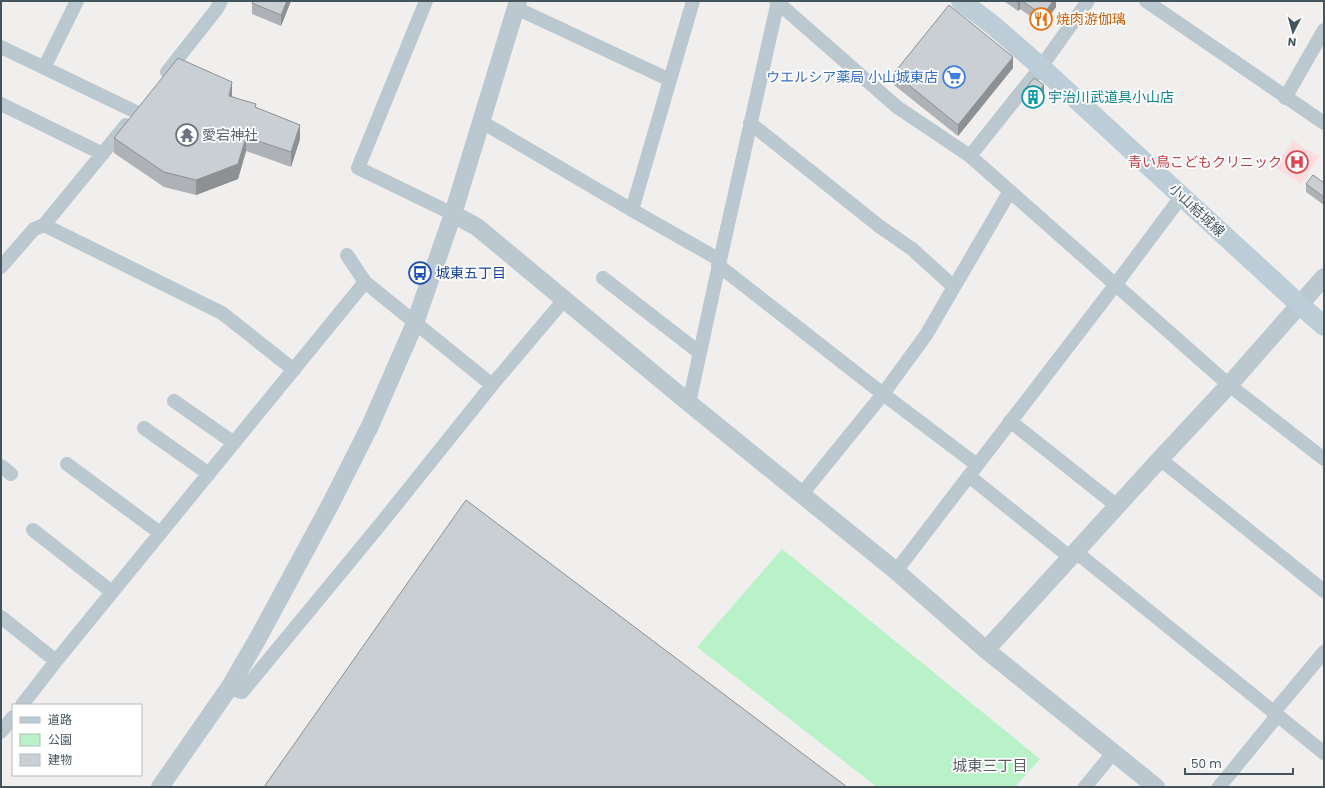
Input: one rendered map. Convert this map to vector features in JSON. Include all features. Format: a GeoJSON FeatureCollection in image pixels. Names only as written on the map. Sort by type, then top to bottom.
{"type":"FeatureCollection","features":[{"type":"Feature","properties":{"kind":"main road","name":"小山結城線"},"geometry":{"type":"LineString","coordinates":[[961,1],[994,26],[1041,67],[1324,326]]}},
{"type":"Feature","properties":{"kind":"street"},"geometry":{"type":"LineString","coordinates":[[44,68],[77,1]]}},
{"type":"Feature","properties":{"kind":"street"},"geometry":{"type":"LineString","coordinates":[[160,82],[216,10],[221,1]]}},
{"type":"Feature","properties":{"kind":"street"},"geometry":{"type":"LineString","coordinates":[[426,1],[358,168],[454,214],[477,227],[801,495],[896,571],[986,650],[1156,787]]}},
{"type":"Feature","properties":{"kind":"street"},"geometry":{"type":"LineString","coordinates":[[632,210],[693,1]]}},
{"type":"Feature","properties":{"kind":"street"},"geometry":{"type":"LineString","coordinates":[[689,403],[777,1],[898,107],[970,156],[1229,385],[1324,459]]}},
{"type":"Feature","properties":{"kind":"street"},"geometry":{"type":"LineString","coordinates":[[970,156],[1041,67],[1088,1]]}},
{"type":"Feature","properties":{"kind":"street"},"geometry":{"type":"LineString","coordinates":[[1146,1],[1285,98],[1324,123]]}},
{"type":"Feature","properties":{"kind":"street"},"geometry":{"type":"LineString","coordinates":[[160,787],[229,688],[257,640],[329,507],[370,426],[415,322],[454,214],[517,4],[670,80]]}},
{"type":"Feature","properties":{"kind":"street"},"geometry":{"type":"LineString","coordinates":[[1285,98],[1324,30]]}},
{"type":"Feature","properties":{"kind":"street"},"geometry":{"type":"LineString","coordinates":[[1,48],[136,112]]}},
{"type":"Feature","properties":{"kind":"street"},"geometry":{"type":"LineString","coordinates":[[1,267],[34,229],[44,225],[103,154],[145,100]]}},
{"type":"Feature","properties":{"kind":"street"},"geometry":{"type":"LineString","coordinates":[[1,104],[103,154]]}},
{"type":"Feature","properties":{"kind":"street"},"geometry":{"type":"LineString","coordinates":[[482,122],[719,262],[883,394],[1073,555],[1324,753]]}},
{"type":"Feature","properties":{"kind":"street"},"geometry":{"type":"LineString","coordinates":[[750,123],[879,226],[912,249],[954,286]]}},
{"type":"Feature","properties":{"kind":"street"},"geometry":{"type":"LineString","coordinates":[[801,495],[883,394],[926,335],[1010,191]]}},
{"type":"Feature","properties":{"kind":"street"},"geometry":{"type":"LineString","coordinates":[[896,571],[1116,284],[1181,196]]}},
{"type":"Feature","properties":{"kind":"street"},"geometry":{"type":"LineString","coordinates":[[44,225],[222,313],[294,370]]}},
{"type":"Feature","properties":{"kind":"street"},"geometry":{"type":"LineString","coordinates":[[347,255],[364,282],[492,385]]}},
{"type":"Feature","properties":{"kind":"street"},"geometry":{"type":"LineString","coordinates":[[986,650],[1229,385],[1324,277]]}},
{"type":"Feature","properties":{"kind":"street"},"geometry":{"type":"LineString","coordinates":[[603,278],[700,353]]}},
{"type":"Feature","properties":{"kind":"street"},"geometry":{"type":"LineString","coordinates":[[23,704],[364,282]]}},
{"type":"Feature","properties":{"kind":"street"},"geometry":{"type":"LineString","coordinates":[[229,688],[242,692],[379,526],[492,385],[564,300]]}},
{"type":"Feature","properties":{"kind":"street"},"geometry":{"type":"LineString","coordinates":[[174,401],[234,443]]}},
{"type":"Feature","properties":{"kind":"street"},"geometry":{"type":"LineString","coordinates":[[1010,421],[1117,506]]}},
{"type":"Feature","properties":{"kind":"street"},"geometry":{"type":"LineString","coordinates":[[144,428],[209,474]]}},
{"type":"Feature","properties":{"kind":"street"},"geometry":{"type":"LineString","coordinates":[[1160,459],[1324,591]]}},
{"type":"Feature","properties":{"kind":"street"},"geometry":{"type":"LineString","coordinates":[[67,464],[160,533]]}},
{"type":"Feature","properties":{"kind":"street"},"geometry":{"type":"LineString","coordinates":[[33,530],[112,592]]}},
{"type":"Feature","properties":{"kind":"street"},"geometry":{"type":"LineString","coordinates":[[1,617],[56,661]]}},
{"type":"Feature","properties":{"kind":"street"},"geometry":{"type":"LineString","coordinates":[[1219,787],[1324,652]]}},
{"type":"Feature","properties":{"kind":"street"},"geometry":{"type":"LineString","coordinates":[[2,730],[12,718]]}},
{"type":"Feature","properties":{"kind":"street"},"geometry":{"type":"LineString","coordinates":[[1085,787],[1113,753]]}},
{"type":"Feature","properties":{"kind":"shaded area","name":"青い鳥こどもクリニック"},"geometry":{"type":"Polygon","coordinates":[[[1293,140],[1319,157],[1301,184],[1275,167],[1293,140]]]}},
{"type":"Feature","properties":{"kind":"green space"},"geometry":{"type":"Polygon","coordinates":[[[782,549],[1040,759],[1015,787],[877,787],[697,647],[782,549]]]}},
{"type":"Feature","properties":{"kind":"building"},"geometry":{"type":"Polygon","coordinates":[[[253,1],[287,1],[281,15],[252,3],[253,1]]]}},
{"type":"Feature","properties":{"kind":"building"},"geometry":{"type":"Polygon","coordinates":[[[1022,1],[1053,1],[1043,15],[1022,1]]]}},
{"type":"Feature","properties":{"kind":"building","name":"ウエルシア薬局 小山城東店"},"geometry":{"type":"Polygon","coordinates":[[[949,5],[1013,57],[958,125],[894,73],[949,5]]]}},
{"type":"Feature","properties":{"kind":"building","name":"愛宕神社"},"geometry":{"type":"Polygon","coordinates":[[[178,58],[232,82],[229,96],[256,104],[255,107],[300,125],[291,152],[246,137],[238,164],[196,180],[164,172],[114,138],[178,58]]]}},
{"type":"Feature","properties":{"kind":"building"},"geometry":{"type":"Polygon","coordinates":[[[1034,78],[1044,85],[1035,96],[1025,89],[1034,78]]]}},
{"type":"Feature","properties":{"kind":"building"},"geometry":{"type":"Polygon","coordinates":[[[1313,175],[1324,183],[1324,197],[1306,184],[1313,175]]]}},
{"type":"Feature","properties":{"kind":"building"},"geometry":{"type":"Polygon","coordinates":[[[466,500],[847,787],[264,787],[466,500]]]}},
{"type":"Feature","properties":{"kind":"place","name":"焼肉游伽璃"},"geometry":{"type":"Point","coordinates":[1041,19]}},
{"type":"Feature","properties":{"kind":"place","name":"ウエルシア薬局 小山城東店"},"geometry":{"type":"Point","coordinates":[954,77]}},
{"type":"Feature","properties":{"kind":"place","name":"宇治川武道具小山店"},"geometry":{"type":"Point","coordinates":[1033,97]}},
{"type":"Feature","properties":{"kind":"place","name":"愛宕神社"},"geometry":{"type":"Point","coordinates":[187,135]}},
{"type":"Feature","properties":{"kind":"place","name":"青い鳥こどもクリニック"},"geometry":{"type":"Point","coordinates":[1297,162]}},
{"type":"Feature","properties":{"kind":"place","name":"城東五丁目"},"geometry":{"type":"Point","coordinates":[420,273]}},
{"type":"Feature","properties":{"kind":"district","name":"城東三丁目"},"geometry":{"type":"Point","coordinates":[990,766]}}]}
